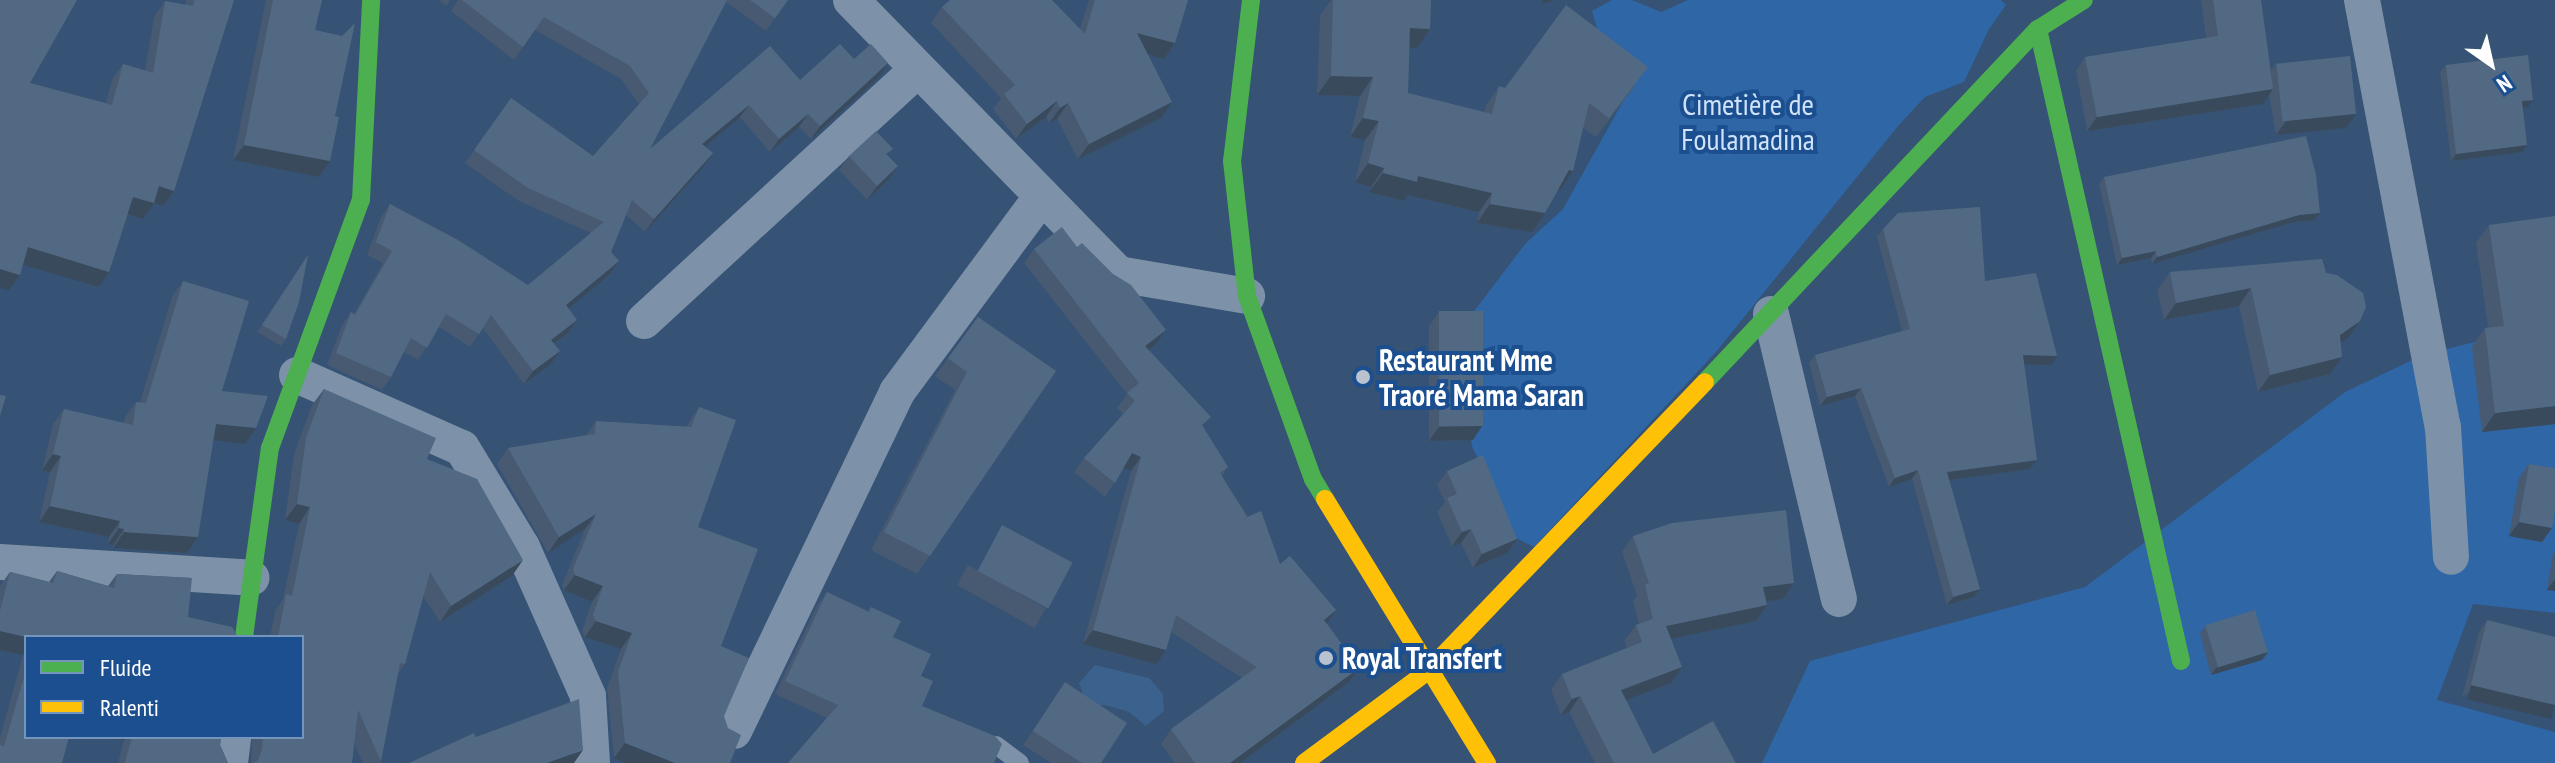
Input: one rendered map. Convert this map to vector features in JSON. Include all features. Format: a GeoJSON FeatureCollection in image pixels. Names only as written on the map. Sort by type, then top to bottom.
{"type":"FeatureCollection","features":[{"type":"Feature","properties":{"kind":"street"},"geometry":{"type":"LineString","coordinates":[[244,635],[270,448],[361,200],[371,0]]}},
{"type":"Feature","properties":{"kind":"street"},"geometry":{"type":"LineString","coordinates":[[851,0],[1118,274],[1247,296]]}},
{"type":"Feature","properties":{"kind":"street"},"geometry":{"type":"LineString","coordinates":[[1251,0],[1232,161],[1247,296],[1313,479],[1487,763]]}},
{"type":"Feature","properties":{"kind":"street"},"geometry":{"type":"LineString","coordinates":[[1304,763],[1428,671],[1771,314],[2038,29],[2084,0]]}},
{"type":"Feature","properties":{"kind":"street"},"geometry":{"type":"LineString","coordinates":[[2362,0],[2443,427],[2451,557]]}},
{"type":"Feature","properties":{"kind":"street"},"geometry":{"type":"LineString","coordinates":[[2038,29],[2181,661]]}},
{"type":"Feature","properties":{"kind":"street"},"geometry":{"type":"LineString","coordinates":[[644,321],[918,69]]}},
{"type":"Feature","properties":{"kind":"street"},"geometry":{"type":"LineString","coordinates":[[734,731],[897,392],[1042,196]]}},
{"type":"Feature","properties":{"kind":"street"},"geometry":{"type":"LineString","coordinates":[[1771,314],[1839,599]]}},
{"type":"Feature","properties":{"kind":"street"},"geometry":{"type":"LineString","coordinates":[[297,375],[462,448],[522,547],[588,696],[592,763]]}},
{"type":"Feature","properties":{"kind":"street"},"geometry":{"type":"LineString","coordinates":[[0,562],[251,578]]}},
{"type":"Feature","properties":{"kind":"street"},"geometry":{"type":"LineString","coordinates":[[230,763],[233,739]]}},
{"type":"Feature","properties":{"kind":"lane"},"geometry":{"type":"LineString","coordinates":[[996,745],[1020,763]]}},
{"type":"Feature","properties":{"kind":"green space","name":"Cimetière de Foulamadina"},"geometry":{"type":"Polygon","coordinates":[[[1612,0],[1632,0],[1661,12],[1688,0],[2001,0],[2006,5],[1989,29],[1964,82],[1925,97],[1898,126],[1716,352],[1534,547],[1516,538],[1472,446],[1463,390],[1466,322],[1525,244],[1563,209],[1641,69],[1601,42],[1592,11],[1612,0]]]}},
{"type":"Feature","properties":{"kind":"green space"},"geometry":{"type":"Polygon","coordinates":[[[2555,328],[2555,613],[2473,604],[2437,700],[2555,732],[2555,763],[1762,763],[1810,661],[2085,587],[2345,392],[2423,355],[2510,333],[2555,328]]]}},
{"type":"Feature","properties":{"kind":"shaded area"},"geometry":{"type":"Polygon","coordinates":[[[1095,665],[1149,678],[1163,694],[1164,711],[1146,726],[1129,712],[1105,705],[1087,706],[1079,683],[1095,665]]]}},
{"type":"Feature","properties":{"kind":"building"},"geometry":{"type":"Polygon","coordinates":[[[0,0],[77,0],[30,83],[112,105],[123,64],[153,73],[165,1],[193,6],[194,0],[234,0],[174,191],[159,186],[154,203],[133,197],[109,272],[28,247],[20,275],[0,269],[0,0]]]}},
{"type":"Feature","properties":{"kind":"building"},"geometry":{"type":"Polygon","coordinates":[[[273,0],[322,0],[315,30],[342,36],[355,23],[335,116],[339,117],[330,161],[244,145],[273,0]]]}},
{"type":"Feature","properties":{"kind":"building"},"geometry":{"type":"Polygon","coordinates":[[[462,0],[727,0],[650,149],[770,46],[800,80],[840,44],[854,59],[871,44],[888,63],[820,126],[808,114],[779,139],[749,105],[702,144],[713,153],[654,219],[632,200],[611,252],[619,261],[566,305],[577,320],[551,340],[560,351],[533,371],[491,315],[479,334],[446,314],[427,348],[411,338],[391,377],[336,353],[351,312],[355,315],[392,251],[376,242],[390,204],[458,240],[528,285],[604,222],[528,188],[474,150],[511,98],[593,156],[649,93],[630,66],[544,17],[523,47],[462,0]]]}},
{"type":"Feature","properties":{"kind":"building"},"geometry":{"type":"Polygon","coordinates":[[[750,0],[788,0],[775,18],[750,0]]]}},
{"type":"Feature","properties":{"kind":"building"},"geometry":{"type":"Polygon","coordinates":[[[950,0],[1052,0],[1085,34],[1095,0],[1188,0],[1175,43],[1137,33],[1172,102],[1089,144],[1068,103],[1060,108],[1057,101],[1027,124],[1004,94],[1015,85],[942,7],[950,0]]]}},
{"type":"Feature","properties":{"kind":"building"},"geometry":{"type":"Polygon","coordinates":[[[1333,0],[1431,0],[1430,29],[1410,28],[1408,93],[1492,114],[1499,86],[1505,88],[1566,5],[1648,67],[1609,118],[1589,103],[1573,171],[1569,170],[1545,213],[1490,204],[1492,193],[1418,176],[1417,182],[1383,173],[1384,168],[1368,163],[1379,121],[1363,118],[1373,77],[1331,76],[1333,0]]]}},
{"type":"Feature","properties":{"kind":"building"},"geometry":{"type":"Polygon","coordinates":[[[2213,0],[2261,0],[2273,89],[2097,117],[2085,57],[2218,36],[2213,0]]]}},
{"type":"Feature","properties":{"kind":"building"},"geometry":{"type":"Polygon","coordinates":[[[2528,55],[2533,100],[2522,101],[2527,145],[2456,154],[2446,65],[2528,55]]]}},
{"type":"Feature","properties":{"kind":"building"},"geometry":{"type":"Polygon","coordinates":[[[2350,56],[2356,114],[2282,121],[2276,64],[2350,56]]]}},
{"type":"Feature","properties":{"kind":"building"},"geometry":{"type":"Polygon","coordinates":[[[876,131],[893,149],[886,154],[898,166],[877,186],[849,156],[876,131]]]}},
{"type":"Feature","properties":{"kind":"building"},"geometry":{"type":"Polygon","coordinates":[[[2306,136],[2316,175],[2320,213],[2299,215],[2157,257],[2156,251],[2122,258],[2104,177],[2306,136]]]}},
{"type":"Feature","properties":{"kind":"building"},"geometry":{"type":"Polygon","coordinates":[[[1980,207],[1985,281],[2036,273],[2057,356],[2023,355],[2037,460],[1947,472],[1980,589],[1953,597],[1918,470],[1895,478],[1861,388],[1827,397],[1815,355],[1910,329],[1883,229],[1898,213],[1980,207]]]}},
{"type":"Feature","properties":{"kind":"building"},"geometry":{"type":"Polygon","coordinates":[[[2555,216],[2555,406],[2495,413],[2485,328],[2504,326],[2489,225],[2555,216]]]}},
{"type":"Feature","properties":{"kind":"building"},"geometry":{"type":"Polygon","coordinates":[[[1062,227],[1077,247],[1082,243],[1113,274],[1131,285],[1166,330],[1145,346],[1211,417],[1202,425],[1228,467],[1220,473],[1247,517],[1261,511],[1280,564],[1290,556],[1336,610],[1324,620],[1359,668],[1230,763],[1195,763],[1171,729],[1257,667],[1176,615],[1166,650],[1093,630],[1141,457],[1132,453],[1115,483],[1084,458],[1135,401],[1127,393],[1139,383],[1034,249],[1062,227]]]}},
{"type":"Feature","properties":{"kind":"building"},"geometry":{"type":"Polygon","coordinates":[[[308,255],[299,302],[286,339],[262,325],[308,255]]]}},
{"type":"Feature","properties":{"kind":"building"},"geometry":{"type":"Polygon","coordinates":[[[2322,259],[2326,273],[2337,275],[2363,293],[2366,307],[2360,321],[2340,335],[2342,357],[2270,375],[2251,288],[2176,303],[2170,272],[2322,259]]]}},
{"type":"Feature","properties":{"kind":"building"},"geometry":{"type":"Polygon","coordinates":[[[183,281],[249,301],[222,391],[268,396],[256,428],[216,424],[198,537],[124,532],[119,528],[120,521],[50,506],[61,456],[53,454],[64,409],[133,425],[136,402],[146,403],[183,281]]]}},
{"type":"Feature","properties":{"kind":"building"},"geometry":{"type":"Polygon","coordinates":[[[1439,311],[1483,311],[1483,426],[1439,426],[1439,311]]]}},
{"type":"Feature","properties":{"kind":"building"},"geometry":{"type":"Polygon","coordinates":[[[978,317],[1056,371],[930,556],[884,532],[967,372],[948,358],[978,317]]]}},
{"type":"Feature","properties":{"kind":"building"},"geometry":{"type":"Polygon","coordinates":[[[324,389],[436,438],[427,459],[477,479],[523,560],[451,606],[430,572],[405,664],[400,663],[381,761],[358,710],[352,763],[253,763],[258,760],[263,739],[304,739],[304,635],[278,635],[286,594],[292,596],[310,507],[297,504],[306,438],[324,389]]]}},
{"type":"Feature","properties":{"kind":"building"},"geometry":{"type":"Polygon","coordinates":[[[0,395],[6,396],[0,416],[0,395]]]}},
{"type":"Feature","properties":{"kind":"building"},"geometry":{"type":"Polygon","coordinates":[[[699,407],[736,420],[698,527],[758,549],[721,646],[749,658],[724,716],[728,728],[741,735],[730,763],[675,763],[625,743],[618,672],[632,633],[596,621],[593,615],[603,586],[575,575],[573,569],[596,514],[559,537],[508,448],[595,434],[596,421],[691,427],[699,407]]]}},
{"type":"Feature","properties":{"kind":"building"},"geometry":{"type":"Polygon","coordinates":[[[1483,455],[1517,539],[1482,554],[1471,529],[1462,532],[1447,498],[1457,494],[1447,471],[1483,455]]]}},
{"type":"Feature","properties":{"kind":"building"},"geometry":{"type":"Polygon","coordinates":[[[2529,464],[2555,468],[2552,528],[2519,522],[2529,464]]]}},
{"type":"Feature","properties":{"kind":"building"},"geometry":{"type":"Polygon","coordinates":[[[1786,510],[1794,583],[1763,587],[1767,605],[1666,626],[1682,667],[1621,690],[1653,754],[1713,721],[1736,763],[1614,763],[1580,696],[1572,699],[1562,674],[1642,642],[1636,625],[1653,619],[1645,585],[1649,583],[1633,536],[1672,523],[1786,510]]]}},
{"type":"Feature","properties":{"kind":"building"},"geometry":{"type":"Polygon","coordinates":[[[1002,525],[1073,563],[1048,608],[978,571],[1002,525]]]}},
{"type":"Feature","properties":{"kind":"building"},"geometry":{"type":"Polygon","coordinates":[[[57,571],[114,588],[117,574],[192,578],[188,617],[232,627],[237,635],[24,637],[0,631],[0,611],[10,572],[53,583],[57,571]]]}},
{"type":"Feature","properties":{"kind":"building"},"geometry":{"type":"Polygon","coordinates":[[[827,592],[869,612],[871,607],[901,621],[893,637],[931,654],[921,676],[933,681],[922,706],[995,736],[1002,744],[994,763],[788,763],[838,705],[785,681],[827,592]]]}},
{"type":"Feature","properties":{"kind":"building"},"geometry":{"type":"Polygon","coordinates":[[[2255,610],[2268,652],[2218,667],[2205,625],[2255,610]]]}},
{"type":"Feature","properties":{"kind":"building"},"geometry":{"type":"Polygon","coordinates":[[[2487,620],[2555,637],[2555,705],[2471,685],[2487,620]]]}},
{"type":"Feature","properties":{"kind":"building"},"geometry":{"type":"Polygon","coordinates":[[[24,677],[24,739],[68,739],[62,763],[0,763],[0,745],[4,746],[24,677]]]}},
{"type":"Feature","properties":{"kind":"building"},"geometry":{"type":"Polygon","coordinates":[[[1065,682],[1127,723],[1101,763],[1082,763],[1033,731],[1065,682]]]}},
{"type":"Feature","properties":{"kind":"building"},"geometry":{"type":"Polygon","coordinates":[[[579,699],[583,750],[547,763],[409,763],[474,733],[476,737],[579,699]]]}},
{"type":"Feature","properties":{"kind":"building"},"geometry":{"type":"Polygon","coordinates":[[[131,739],[221,739],[220,745],[228,763],[125,763],[131,739]]]}},
{"type":"Feature","properties":{"kind":"traffic: fast"},"geometry":{"type":"LineString","coordinates":[[244,635],[270,448],[361,200],[371,0]]}},
{"type":"Feature","properties":{"kind":"traffic: fast"},"geometry":{"type":"LineString","coordinates":[[1251,0],[1232,161],[1247,296],[1313,479],[1325,499]]}},
{"type":"Feature","properties":{"kind":"traffic: fast"},"geometry":{"type":"LineString","coordinates":[[1705,382],[2038,29],[2084,0]]}},
{"type":"Feature","properties":{"kind":"traffic: fast"},"geometry":{"type":"LineString","coordinates":[[2038,29],[2181,661]]}},
{"type":"Feature","properties":{"kind":"traffic: slow"},"geometry":{"type":"LineString","coordinates":[[1304,763],[1428,671],[1705,382]]}},
{"type":"Feature","properties":{"kind":"traffic: slow"},"geometry":{"type":"LineString","coordinates":[[1325,499],[1487,763]]}},
{"type":"Feature","properties":{"kind":"place","name":"Restaurant Mme Traoré Mama Saran"},"geometry":{"type":"Point","coordinates":[1363,377]}},
{"type":"Feature","properties":{"kind":"place","name":"Royal Transfert"},"geometry":{"type":"Point","coordinates":[1326,658]}}]}
